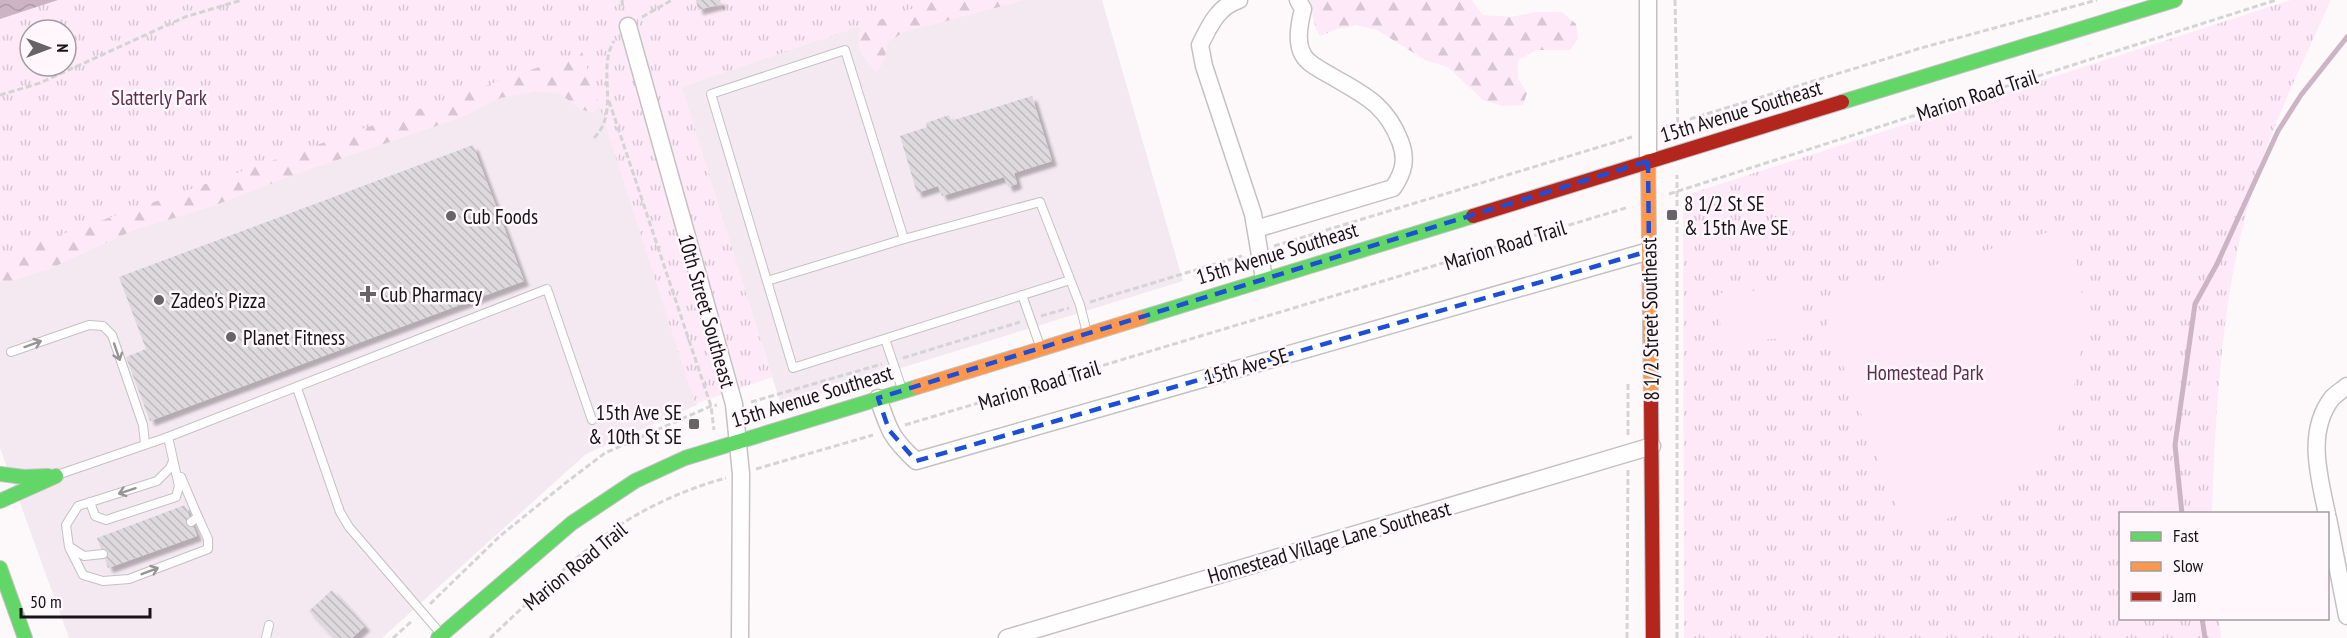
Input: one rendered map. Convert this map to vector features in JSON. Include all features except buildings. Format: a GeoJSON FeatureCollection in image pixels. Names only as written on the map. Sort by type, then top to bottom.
{"type":"FeatureCollection","features":[{"type":"Feature","properties":{"kind":"main road","name":"15th Avenue Southeast"},"geometry":{"type":"LineString","coordinates":[[440,636],[564,528],[609,495],[667,465],[739,440],[2175,0]]}},
{"type":"Feature","properties":{"kind":"main road","name":"8 1/2 Street Southeast"},"geometry":{"type":"LineString","coordinates":[[1648,161],[1653,638]]}},
{"type":"Feature","properties":{"kind":"main road"},"geometry":{"type":"LineString","coordinates":[[0,474],[24,477],[56,476]]}},
{"type":"Feature","properties":{"kind":"main road"},"geometry":{"type":"LineString","coordinates":[[0,501],[56,476]]}},
{"type":"Feature","properties":{"kind":"main road"},"geometry":{"type":"LineString","coordinates":[[0,568],[25,638]]}},
{"type":"Feature","properties":{"kind":"street"},"geometry":{"type":"LineString","coordinates":[[1239,0],[1229,3],[1213,21],[1200,45],[1204,66],[1253,214],[1264,279]]}},
{"type":"Feature","properties":{"kind":"street"},"geometry":{"type":"LineString","coordinates":[[1256,229],[1393,188],[1402,173],[1404,150],[1393,122],[1380,107],[1307,61],[1299,44],[1299,24],[1304,9],[1298,0]]}},
{"type":"Feature","properties":{"kind":"street","name":"8 1/2 Street Southeast"},"geometry":{"type":"LineString","coordinates":[[1648,0],[1648,161]]}},
{"type":"Feature","properties":{"kind":"street","name":"10th Street Southeast"},"geometry":{"type":"LineString","coordinates":[[627,26],[734,404],[741,474],[740,638]]}},
{"type":"Feature","properties":{"kind":"street","name":"15th Ave SE"},"geometry":{"type":"LineString","coordinates":[[878,398],[889,430],[897,443],[916,461],[1649,251]]}},
{"type":"Feature","properties":{"kind":"street"},"geometry":{"type":"LineString","coordinates":[[2326,512],[2317,467],[2317,431],[2332,398],[2347,386]]}},
{"type":"Feature","properties":{"kind":"street","name":"Homestead Village Lane Southeast"},"geometry":{"type":"LineString","coordinates":[[1007,638],[1652,446]]}},
{"type":"Feature","properties":{"kind":"street"},"geometry":{"type":"LineString","coordinates":[[2329,523],[2347,615]]}},
{"type":"Feature","properties":{"kind":"lane"},"geometry":{"type":"LineString","coordinates":[[904,239],[845,50],[711,94],[793,368],[1070,280]]}},
{"type":"Feature","properties":{"kind":"lane"},"geometry":{"type":"LineString","coordinates":[[766,281],[904,239],[1040,202],[1080,305],[1087,334]]}},
{"type":"Feature","properties":{"kind":"lane"},"geometry":{"type":"LineString","coordinates":[[56,476],[297,388],[547,289],[592,420]]}},
{"type":"Feature","properties":{"kind":"lane"},"geometry":{"type":"LineString","coordinates":[[1022,295],[1041,348]]}},
{"type":"Feature","properties":{"kind":"lane"},"geometry":{"type":"LineString","coordinates":[[11,352],[89,325],[103,326],[112,335],[143,426],[145,443]]}},
{"type":"Feature","properties":{"kind":"lane"},"geometry":{"type":"LineString","coordinates":[[885,339],[903,390]]}},
{"type":"Feature","properties":{"kind":"lane"},"geometry":{"type":"LineString","coordinates":[[297,388],[340,512],[349,527],[440,636]]}},
{"type":"Feature","properties":{"kind":"lane"},"geometry":{"type":"LineString","coordinates":[[90,502],[95,516],[106,520],[176,497],[179,486],[168,437]]}},
{"type":"Feature","properties":{"kind":"lane"},"geometry":{"type":"LineString","coordinates":[[173,460],[195,520],[208,539],[208,549],[129,579],[103,581],[83,575],[69,547],[66,525],[78,506],[157,481],[170,468],[173,460]]}},
{"type":"Feature","properties":{"kind":"lane"},"geometry":{"type":"LineString","coordinates":[[69,547],[84,556],[103,554]]}},
{"type":"Feature","properties":{"kind":"lane"},"geometry":{"type":"LineString","coordinates":[[266,638],[269,625]]}},
{"type":"Feature","properties":{"kind":"path"},"geometry":{"type":"LineString","coordinates":[[0,95],[40,83],[185,17],[243,0]]}},
{"type":"Feature","properties":{"kind":"path"},"geometry":{"type":"LineString","coordinates":[[622,0],[627,26]]}},
{"type":"Feature","properties":{"kind":"path"},"geometry":{"type":"LineString","coordinates":[[594,138],[603,129],[609,101],[610,48],[618,34],[627,26],[672,0]]}},
{"type":"Feature","properties":{"kind":"path"},"geometry":{"type":"LineString","coordinates":[[1675,0],[1678,124],[1921,48],[2097,0]]}},
{"type":"Feature","properties":{"kind":"path","name":"Marion Road Trail"},"geometry":{"type":"LineString","coordinates":[[1677,638],[1677,191],[2276,0]]}},
{"type":"Feature","properties":{"kind":"path"},"geometry":{"type":"LineString","coordinates":[[609,101],[711,406]]}},
{"type":"Feature","properties":{"kind":"path"},"geometry":{"type":"LineString","coordinates":[[393,638],[500,536],[605,453],[711,406],[758,401],[1631,137]]}},
{"type":"Feature","properties":{"kind":"path","name":"Marion Road Trail"},"geometry":{"type":"LineString","coordinates":[[490,638],[607,534],[648,510],[705,484],[1628,208]]}},
{"type":"Feature","properties":{"kind":"path"},"geometry":{"type":"LineString","coordinates":[[1627,638],[1628,454]]}},
{"type":"Feature","properties":{"kind":"highlighted area"},"geometry":{"type":"Polygon","coordinates":[[[1648,161],[1649,251],[916,461],[889,430],[878,398],[1648,161]]]}},
{"type":"Feature","properties":{"kind":"shaded area"},"geometry":{"type":"Polygon","coordinates":[[[929,0],[1102,0],[1183,281],[781,405],[681,87],[929,0]]]}},
{"type":"Feature","properties":{"kind":"shaded area"},"geometry":{"type":"Polygon","coordinates":[[[582,50],[697,405],[586,454],[382,638],[69,638],[0,448],[0,256],[582,50]]]}},
{"type":"Feature","properties":{"kind":"green space","name":"Slatterly Park"},"geometry":{"type":"Polygon","coordinates":[[[0,0],[938,0],[682,87],[772,377],[695,404],[582,52],[0,256],[0,0]]]}},
{"type":"Feature","properties":{"kind":"green space"},"geometry":{"type":"Polygon","coordinates":[[[592,0],[605,99],[594,113],[580,109],[559,93],[531,92],[500,98],[465,116],[291,176],[213,206],[132,231],[47,270],[12,281],[0,282],[0,121],[592,0]]]}},
{"type":"Feature","properties":{"kind":"green space"},"geometry":{"type":"Polygon","coordinates":[[[894,0],[1026,0],[904,32],[888,42],[884,61],[877,72],[864,58],[859,48],[862,17],[894,0]]]}},
{"type":"Feature","properties":{"kind":"green space"},"geometry":{"type":"Polygon","coordinates":[[[1310,0],[1471,0],[1483,15],[1511,17],[1537,12],[1562,12],[1576,24],[1578,39],[1570,50],[1537,50],[1518,60],[1518,78],[1527,93],[1523,105],[1503,106],[1483,100],[1448,67],[1425,60],[1377,30],[1356,25],[1320,36],[1314,23],[1310,0]]]}},
{"type":"Feature","properties":{"kind":"green space","name":"Homestead Park"},"geometry":{"type":"Polygon","coordinates":[[[2291,0],[2331,0],[2273,131],[2245,217],[2228,301],[2223,343],[2212,512],[2119,512],[2119,620],[2219,620],[2221,638],[1684,638],[1683,196],[2291,0]]]}},
{"type":"Feature","properties":{"kind":"green space"},"geometry":{"type":"Polygon","coordinates":[[[2066,227],[2080,277],[2083,313],[2078,370],[2071,398],[2060,424],[2029,471],[1996,498],[1959,515],[1905,530],[1827,323],[1839,293],[2066,227]]]}},
{"type":"Feature","properties":{"kind":"green space"},"geometry":{"type":"Polygon","coordinates":[[[1802,288],[1804,337],[1721,342],[1719,293],[1802,288]]]}},
{"type":"Feature","properties":{"kind":"water"},"geometry":{"type":"Polygon","coordinates":[[[0,0],[58,0],[0,19],[0,0]]]}},
{"type":"Feature","properties":{"kind":"waterway"},"geometry":{"type":"LineString","coordinates":[[2182,512],[2175,445],[2195,304],[2217,264],[2278,131],[2301,95],[2347,37]]}},
{"type":"Feature","properties":{"kind":"waterway"},"geometry":{"type":"LineString","coordinates":[[2202,620],[2205,638]]}},
{"type":"Feature","properties":{"kind":"traffic: fast"},"geometry":{"type":"LineString","coordinates":[[1842,102],[2175,0]]}},
{"type":"Feature","properties":{"kind":"traffic: fast"},"geometry":{"type":"LineString","coordinates":[[1141,318],[1473,216]]}},
{"type":"Feature","properties":{"kind":"traffic: fast"},"geometry":{"type":"LineString","coordinates":[[438,638],[572,523],[635,481],[685,458],[917,387]]}},
{"type":"Feature","properties":{"kind":"traffic: fast"},"geometry":{"type":"LineString","coordinates":[[0,474],[24,477],[48,476]]}},
{"type":"Feature","properties":{"kind":"traffic: fast"},"geometry":{"type":"LineString","coordinates":[[0,501],[56,476]]}},
{"type":"Feature","properties":{"kind":"traffic: fast"},"geometry":{"type":"LineString","coordinates":[[0,568],[25,638]]}},
{"type":"Feature","properties":{"kind":"traffic: slow"},"geometry":{"type":"LineString","coordinates":[[1648,161],[1651,400]]}},
{"type":"Feature","properties":{"kind":"traffic: slow"},"geometry":{"type":"LineString","coordinates":[[917,387],[1141,318]]}},
{"type":"Feature","properties":{"kind":"traffic: jam"},"geometry":{"type":"LineString","coordinates":[[1473,216],[1842,102]]}},
{"type":"Feature","properties":{"kind":"traffic: jam"},"geometry":{"type":"LineString","coordinates":[[1651,400],[1653,638]]}},
{"type":"Feature","properties":{"kind":"place","name":"8 1/2 St SE & 15th Ave SE"},"geometry":{"type":"Point","coordinates":[1672,215]}},
{"type":"Feature","properties":{"kind":"place","name":"Cub Foods"},"geometry":{"type":"Point","coordinates":[451,216]}},
{"type":"Feature","properties":{"kind":"place","name":"Cub Pharmacy"},"geometry":{"type":"Point","coordinates":[368,294]}},
{"type":"Feature","properties":{"kind":"place","name":"Zadeo's Pizza"},"geometry":{"type":"Point","coordinates":[159,300]}},
{"type":"Feature","properties":{"kind":"place","name":"Planet Fitness"},"geometry":{"type":"Point","coordinates":[231,337]}},
{"type":"Feature","properties":{"kind":"place","name":"15th Ave SE & 10th St SE"},"geometry":{"type":"Point","coordinates":[694,424]}}]}
